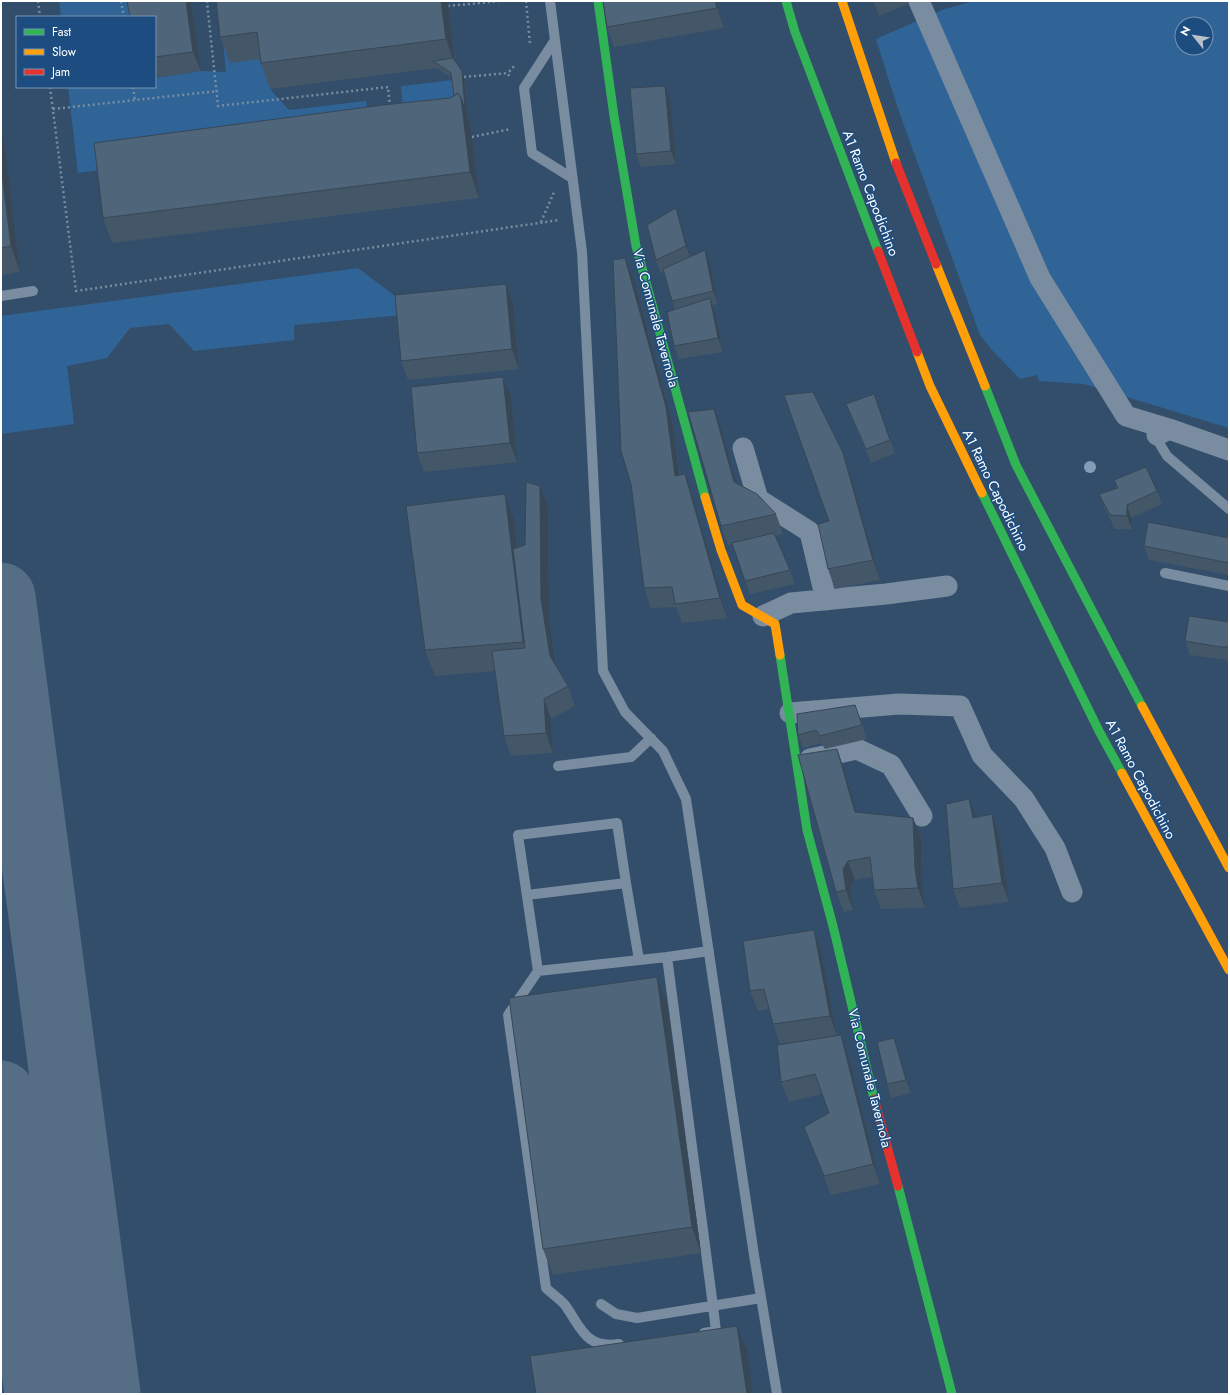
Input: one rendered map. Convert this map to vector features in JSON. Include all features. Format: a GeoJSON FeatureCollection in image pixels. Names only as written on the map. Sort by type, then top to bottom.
{"type":"FeatureCollection","features":[{"type":"Feature","properties":{"kind":"main road","name":"Via Comunale Tavernola"},"geometry":{"type":"LineString","coordinates":[[598,1],[614,116],[636,246],[646,276],[700,484],[742,605],[775,624],[807,830],[833,926],[872,1092],[922,1273],[952,1394]]}},
{"type":"Feature","properties":{"kind":"main road","name":"A1 Ramo Capodichino"},"geometry":{"type":"LineString","coordinates":[[786,1],[795,32],[930,386],[1099,731],[1229,970]]}},
{"type":"Feature","properties":{"kind":"main road"},"geometry":{"type":"LineString","coordinates":[[842,1],[900,172],[1016,465],[1229,868]]}},
{"type":"Feature","properties":{"kind":"street"},"geometry":{"type":"LineString","coordinates":[[919,1],[1040,278],[1126,416],[1162,433],[1229,450]]}},
{"type":"Feature","properties":{"kind":"street"},"geometry":{"type":"LineString","coordinates":[[743,448],[758,499],[810,532],[826,600]]}},
{"type":"Feature","properties":{"kind":"street"},"geometry":{"type":"LineString","coordinates":[[763,616],[791,603],[947,586]]}},
{"type":"Feature","properties":{"kind":"street"},"geometry":{"type":"LineString","coordinates":[[790,713],[899,704],[960,706],[982,755],[1024,799],[1055,848],[1072,892]]}},
{"type":"Feature","properties":{"kind":"street"},"geometry":{"type":"LineString","coordinates":[[797,760],[857,749],[891,765],[922,816]]}},
{"type":"Feature","properties":{"kind":"lane"},"geometry":{"type":"LineString","coordinates":[[550,1],[582,252],[603,671],[625,712],[663,751],[686,799],[761,1298],[777,1394]]}},
{"type":"Feature","properties":{"kind":"lane"},"geometry":{"type":"LineString","coordinates":[[555,40],[524,88],[532,153],[572,178]]}},
{"type":"Feature","properties":{"kind":"lane"},"geometry":{"type":"LineString","coordinates":[[1,296],[33,291]]}},
{"type":"Feature","properties":{"kind":"lane"},"geometry":{"type":"LineString","coordinates":[[1162,433],[1167,456],[1229,509]]}},
{"type":"Feature","properties":{"kind":"lane"},"geometry":{"type":"LineString","coordinates":[[1165,573],[1229,586]]}},
{"type":"Feature","properties":{"kind":"lane"},"geometry":{"type":"LineString","coordinates":[[558,766],[631,757],[651,738]]}},
{"type":"Feature","properties":{"kind":"lane"},"geometry":{"type":"LineString","coordinates":[[632,1343],[609,1346],[585,1337],[564,1305],[546,1288],[508,1014],[538,971],[518,835],[617,823],[640,960]]}},
{"type":"Feature","properties":{"kind":"lane"},"geometry":{"type":"LineString","coordinates":[[527,895],[626,883]]}},
{"type":"Feature","properties":{"kind":"lane"},"geometry":{"type":"LineString","coordinates":[[538,971],[709,951]]}},
{"type":"Feature","properties":{"kind":"lane"},"geometry":{"type":"LineString","coordinates":[[667,957],[716,1331],[693,1334]]}},
{"type":"Feature","properties":{"kind":"lane"},"geometry":{"type":"LineString","coordinates":[[601,1304],[616,1314],[637,1318],[761,1298]]}},
{"type":"Feature","properties":{"kind":"path"},"geometry":{"type":"LineString","coordinates":[[38,1],[40,16]]}},
{"type":"Feature","properties":{"kind":"path"},"geometry":{"type":"LineString","coordinates":[[121,1],[124,16]]}},
{"type":"Feature","properties":{"kind":"path"},"geometry":{"type":"LineString","coordinates":[[208,1],[218,91],[218,106],[388,87],[390,109]]}},
{"type":"Feature","properties":{"kind":"path"},"geometry":{"type":"LineString","coordinates":[[448,6],[501,1]]}},
{"type":"Feature","properties":{"kind":"path"},"geometry":{"type":"LineString","coordinates":[[464,78],[508,73]]}},
{"type":"Feature","properties":{"kind":"path"},"geometry":{"type":"LineString","coordinates":[[50,88],[76,291],[577,217]]}},
{"type":"Feature","properties":{"kind":"path"},"geometry":{"type":"LineString","coordinates":[[133,88],[135,101]]}},
{"type":"Feature","properties":{"kind":"path"},"geometry":{"type":"LineString","coordinates":[[53,109],[218,91]]}},
{"type":"Feature","properties":{"kind":"path"},"geometry":{"type":"LineString","coordinates":[[472,137],[512,129]]}},
{"type":"Feature","properties":{"kind":"shaded area"},"geometry":{"type":"Polygon","coordinates":[[[59,1],[132,1],[134,16],[61,16],[59,1]]]}},
{"type":"Feature","properties":{"kind":"shaded area"},"geometry":{"type":"Polygon","coordinates":[[[973,1],[1229,1],[1229,428],[1084,384],[1039,381],[1037,375],[1020,379],[993,351],[980,335],[897,106],[876,39],[942,10],[973,1]]]}},
{"type":"Feature","properties":{"kind":"shaded area"},"geometry":{"type":"Polygon","coordinates":[[[222,32],[267,58],[270,89],[289,110],[366,101],[371,133],[78,173],[68,88],[156,88],[156,78],[201,71],[226,72],[222,32]]]}},
{"type":"Feature","properties":{"kind":"shaded area"},"geometry":{"type":"Polygon","coordinates":[[[454,80],[459,123],[405,128],[401,86],[454,80]]]}},
{"type":"Feature","properties":{"kind":"shaded area"},"geometry":{"type":"Polygon","coordinates":[[[358,268],[399,299],[402,315],[294,325],[294,340],[194,351],[169,324],[130,328],[107,358],[67,366],[74,424],[1,434],[1,316],[358,268]]]}},
{"type":"Feature","properties":{"kind":"building"},"geometry":{"type":"Polygon","coordinates":[[[127,1],[186,1],[193,52],[156,57],[156,16],[130,16],[127,1]]]}},
{"type":"Feature","properties":{"kind":"building"},"geometry":{"type":"Polygon","coordinates":[[[216,1],[441,1],[446,39],[261,63],[257,32],[220,37],[216,1]]]}},
{"type":"Feature","properties":{"kind":"building"},"geometry":{"type":"Polygon","coordinates":[[[603,1],[715,1],[717,8],[607,27],[603,1]]]}},
{"type":"Feature","properties":{"kind":"building"},"geometry":{"type":"Polygon","coordinates":[[[453,58],[462,71],[465,109],[458,93],[454,96],[451,73],[433,61],[453,58]]]}},
{"type":"Feature","properties":{"kind":"building"},"geometry":{"type":"Polygon","coordinates":[[[665,86],[671,151],[636,154],[630,88],[665,86]]]}},
{"type":"Feature","properties":{"kind":"building"},"geometry":{"type":"Polygon","coordinates":[[[458,93],[461,98],[470,172],[103,218],[94,143],[383,105],[450,98],[458,93]]]}},
{"type":"Feature","properties":{"kind":"building"},"geometry":{"type":"Polygon","coordinates":[[[1,166],[11,246],[1,248],[1,166]]]}},
{"type":"Feature","properties":{"kind":"building"},"geometry":{"type":"Polygon","coordinates":[[[676,208],[686,246],[656,260],[647,225],[676,208]]]}},
{"type":"Feature","properties":{"kind":"building"},"geometry":{"type":"Polygon","coordinates":[[[705,250],[713,291],[672,301],[663,269],[705,250]]]}},
{"type":"Feature","properties":{"kind":"building"},"geometry":{"type":"Polygon","coordinates":[[[625,258],[666,407],[675,476],[685,474],[720,598],[675,604],[672,587],[644,588],[631,484],[621,451],[613,260],[625,258]]]}},
{"type":"Feature","properties":{"kind":"building"},"geometry":{"type":"Polygon","coordinates":[[[506,284],[512,349],[401,361],[395,295],[506,284]]]}},
{"type":"Feature","properties":{"kind":"building"},"geometry":{"type":"Polygon","coordinates":[[[710,298],[718,338],[674,346],[667,312],[710,298]]]}},
{"type":"Feature","properties":{"kind":"building"},"geometry":{"type":"Polygon","coordinates":[[[503,377],[510,443],[417,453],[411,387],[503,377]]]}},
{"type":"Feature","properties":{"kind":"building"},"geometry":{"type":"Polygon","coordinates":[[[813,392],[843,453],[873,560],[828,569],[818,524],[829,521],[784,395],[813,392]]]}},
{"type":"Feature","properties":{"kind":"building"},"geometry":{"type":"Polygon","coordinates":[[[874,394],[890,440],[866,449],[846,404],[874,394]]]}},
{"type":"Feature","properties":{"kind":"building"},"geometry":{"type":"Polygon","coordinates":[[[714,409],[734,482],[757,494],[776,514],[721,526],[688,412],[714,409]]]}},
{"type":"Feature","properties":{"kind":"building"},"geometry":{"type":"Polygon","coordinates":[[[1146,467],[1157,491],[1127,505],[1127,516],[1110,515],[1099,494],[1118,488],[1114,480],[1146,467]]]}},
{"type":"Feature","properties":{"kind":"building"},"geometry":{"type":"Polygon","coordinates":[[[526,482],[540,486],[541,599],[550,656],[568,686],[544,699],[546,733],[504,736],[492,651],[525,648],[513,549],[525,545],[526,482]]]}},
{"type":"Feature","properties":{"kind":"building"},"geometry":{"type":"Polygon","coordinates":[[[505,494],[523,642],[425,650],[406,506],[505,494]]]}},
{"type":"Feature","properties":{"kind":"building"},"geometry":{"type":"Polygon","coordinates":[[[1148,522],[1229,538],[1229,563],[1144,546],[1148,522]]]}},
{"type":"Feature","properties":{"kind":"building"},"geometry":{"type":"Polygon","coordinates":[[[774,533],[790,570],[745,581],[732,543],[774,533]]]}},
{"type":"Feature","properties":{"kind":"building"},"geometry":{"type":"Polygon","coordinates":[[[1189,616],[1229,622],[1229,647],[1185,641],[1189,616]]]}},
{"type":"Feature","properties":{"kind":"building"},"geometry":{"type":"Polygon","coordinates":[[[855,705],[862,725],[820,736],[816,730],[798,735],[797,714],[855,705]]]}},
{"type":"Feature","properties":{"kind":"building"},"geometry":{"type":"Polygon","coordinates":[[[837,749],[855,812],[913,818],[915,869],[918,888],[874,890],[870,857],[848,861],[843,869],[846,890],[836,892],[798,755],[837,749]]]}},
{"type":"Feature","properties":{"kind":"building"},"geometry":{"type":"Polygon","coordinates":[[[969,799],[973,818],[992,814],[1002,883],[953,889],[946,804],[969,799]]]}},
{"type":"Feature","properties":{"kind":"building"},"geometry":{"type":"Polygon","coordinates":[[[814,930],[830,1016],[773,1024],[764,989],[750,991],[743,941],[814,930]]]}},
{"type":"Feature","properties":{"kind":"building"},"geometry":{"type":"Polygon","coordinates":[[[657,977],[692,1227],[543,1249],[509,998],[657,977]]]}},
{"type":"Feature","properties":{"kind":"building"},"geometry":{"type":"Polygon","coordinates":[[[841,1035],[873,1164],[824,1176],[804,1127],[829,1113],[815,1074],[781,1082],[777,1045],[841,1035]]]}},
{"type":"Feature","properties":{"kind":"building"},"geometry":{"type":"Polygon","coordinates":[[[894,1038],[906,1080],[887,1084],[877,1042],[894,1038]]]}},
{"type":"Feature","properties":{"kind":"building"},"geometry":{"type":"Polygon","coordinates":[[[737,1326],[747,1394],[536,1394],[530,1356],[737,1326]]]}},
{"type":"Feature","properties":{"kind":"taxiway"},"geometry":{"type":"LineString","coordinates":[[1,597],[106,1394]]}},
{"type":"Feature","properties":{"kind":"taxiway"},"geometry":{"type":"LineString","coordinates":[[1,1095],[39,1394]]}},
{"type":"Feature","properties":{"kind":"traffic: fast"},"geometry":{"type":"LineString","coordinates":[[598,1],[614,116],[636,246],[705,497]]}},
{"type":"Feature","properties":{"kind":"traffic: fast"},"geometry":{"type":"LineString","coordinates":[[786,1],[795,32],[878,251]]}},
{"type":"Feature","properties":{"kind":"traffic: fast"},"geometry":{"type":"LineString","coordinates":[[985,386],[1016,465],[1142,706]]}},
{"type":"Feature","properties":{"kind":"traffic: fast"},"geometry":{"type":"LineString","coordinates":[[982,493],[1099,731],[1122,773]]}},
{"type":"Feature","properties":{"kind":"traffic: fast"},"geometry":{"type":"LineString","coordinates":[[780,655],[807,830],[833,926],[874,1099]]}},
{"type":"Feature","properties":{"kind":"traffic: fast"},"geometry":{"type":"LineString","coordinates":[[898,1186],[952,1394]]}},
{"type":"Feature","properties":{"kind":"traffic: slow"},"geometry":{"type":"LineString","coordinates":[[842,1],[896,163]]}},
{"type":"Feature","properties":{"kind":"traffic: slow"},"geometry":{"type":"LineString","coordinates":[[936,264],[985,386]]}},
{"type":"Feature","properties":{"kind":"traffic: slow"},"geometry":{"type":"LineString","coordinates":[[917,352],[930,386],[982,493]]}},
{"type":"Feature","properties":{"kind":"traffic: slow"},"geometry":{"type":"LineString","coordinates":[[705,497],[721,550],[742,605],[775,624],[780,655]]}},
{"type":"Feature","properties":{"kind":"traffic: slow"},"geometry":{"type":"LineString","coordinates":[[1142,706],[1229,868]]}},
{"type":"Feature","properties":{"kind":"traffic: slow"},"geometry":{"type":"LineString","coordinates":[[1122,773],[1229,970]]}},
{"type":"Feature","properties":{"kind":"traffic: jam"},"geometry":{"type":"LineString","coordinates":[[896,163],[936,264]]}},
{"type":"Feature","properties":{"kind":"traffic: jam"},"geometry":{"type":"LineString","coordinates":[[878,251],[917,352]]}},
{"type":"Feature","properties":{"kind":"traffic: jam"},"geometry":{"type":"LineString","coordinates":[[874,1099],[898,1186]]}}]}
